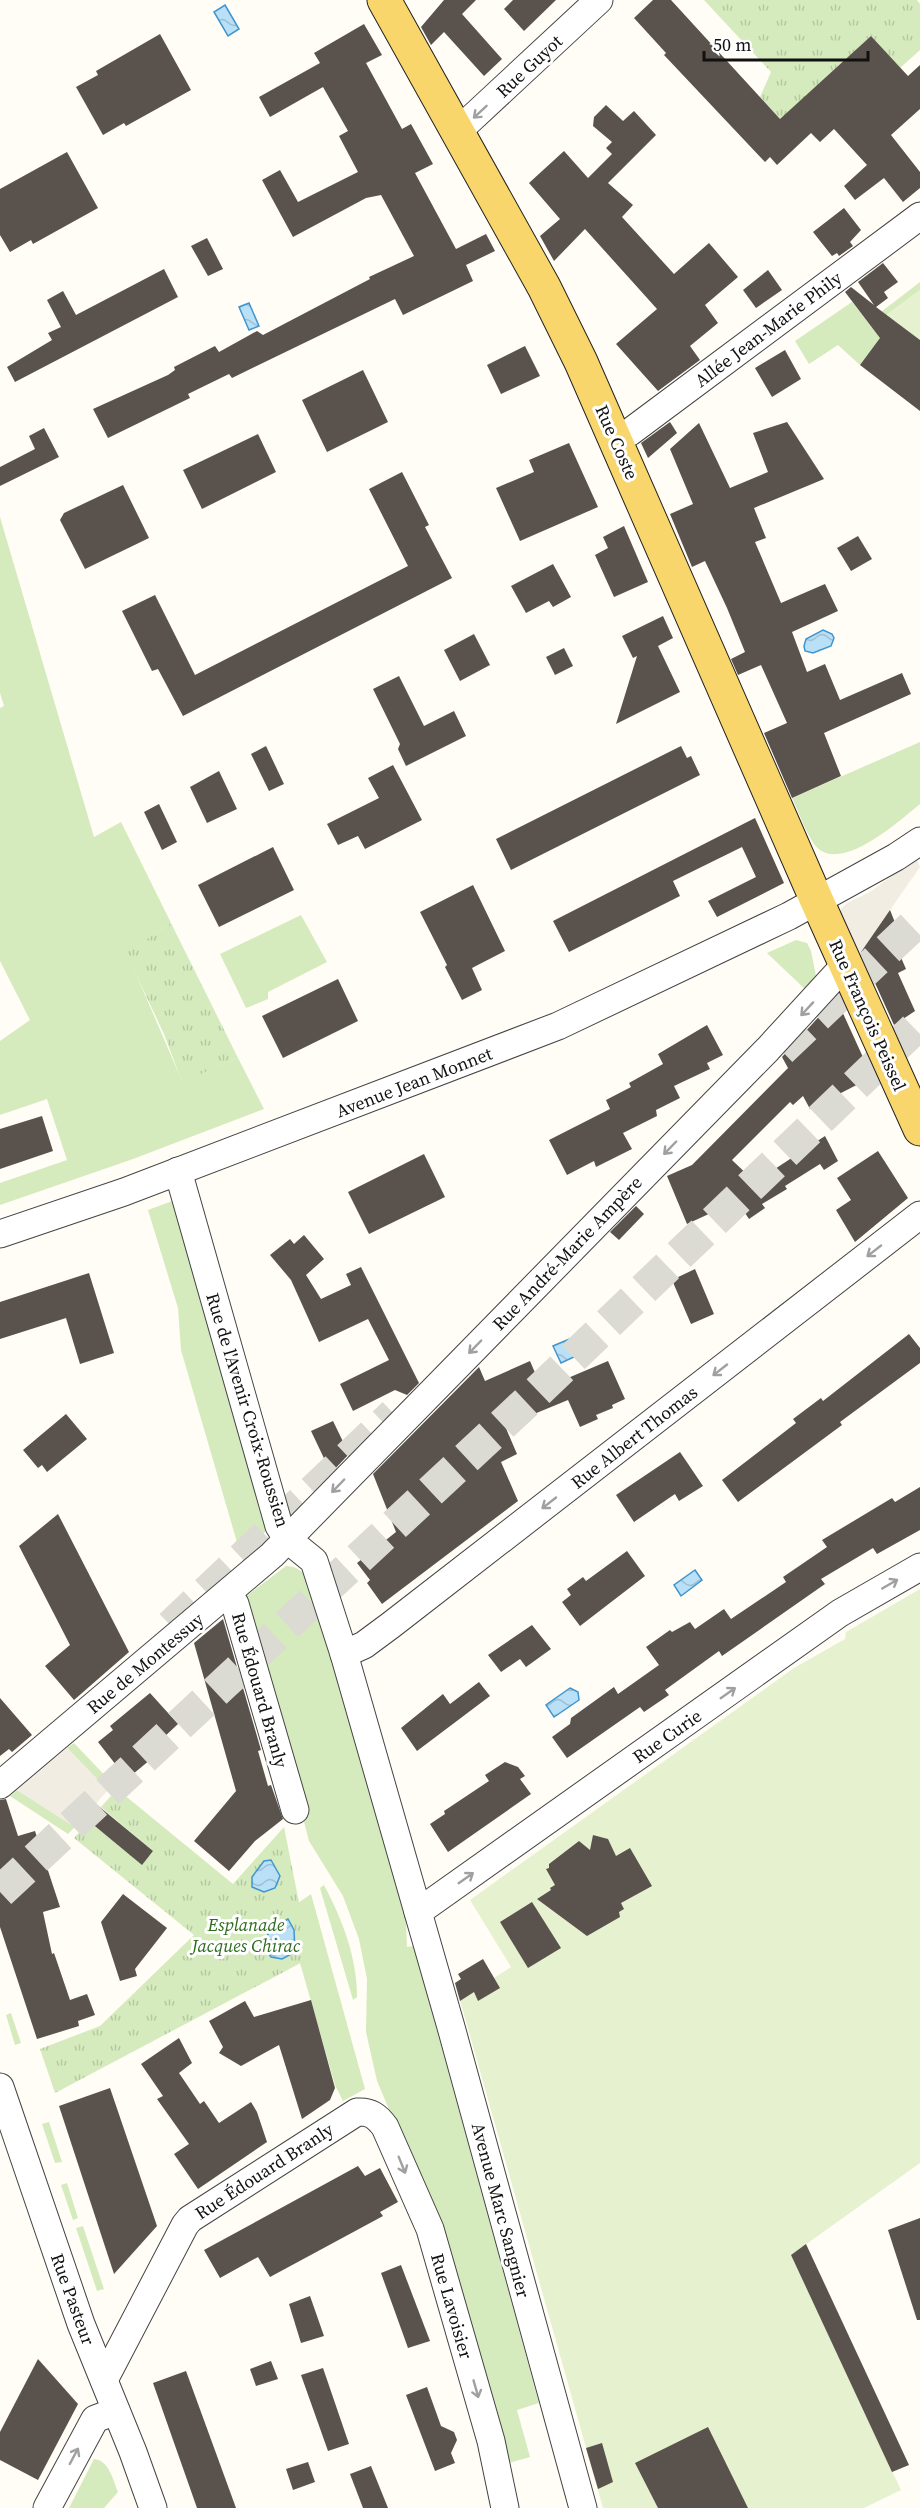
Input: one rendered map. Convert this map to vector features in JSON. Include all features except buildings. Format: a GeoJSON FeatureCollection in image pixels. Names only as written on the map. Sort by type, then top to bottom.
{"type":"FeatureCollection","features":[{"type":"Feature","properties":{"kind":"main road","name":"Rue Coste"},"geometry":{"type":"LineString","coordinates":[[384,0],[544,287],[616,440],[817,901]]}},
{"type":"Feature","properties":{"kind":"main road","name":"Rue François Peissel"},"geometry":{"type":"LineString","coordinates":[[817,901],[920,1129]]}},
{"type":"Feature","properties":{"kind":"street","name":"Rue Guyot"},"geometry":{"type":"LineString","coordinates":[[458,131],[599,0]]}},
{"type":"Feature","properties":{"kind":"street","name":"Allée Jean-Marie Phily"},"geometry":{"type":"LineString","coordinates":[[616,440],[630,432],[920,216]]}},
{"type":"Feature","properties":{"kind":"street","name":"Avenue Jean Monnet"},"geometry":{"type":"LineString","coordinates":[[0,1234],[178,1171],[558,1026],[817,901],[920,841]]}},
{"type":"Feature","properties":{"kind":"street","name":"Rue André-Marie Ampère"},"geometry":{"type":"LineString","coordinates":[[287,1539],[768,1049],[845,965]]}},
{"type":"Feature","properties":{"kind":"street","name":"Rue de l'Avenir Croix-Roussien"},"geometry":{"type":"LineString","coordinates":[[178,1171],[279,1526],[287,1539],[314,1561],[344,1654],[418,1912]]}},
{"type":"Feature","properties":{"kind":"street","name":"Rue Albert Thomas"},"geometry":{"type":"LineString","coordinates":[[344,1654],[364,1645],[920,1215]]}},
{"type":"Feature","properties":{"kind":"street","name":"Rue de Montessuy"},"geometry":{"type":"LineString","coordinates":[[0,1785],[248,1575],[287,1539]]}},
{"type":"Feature","properties":{"kind":"street","name":"Rue Curie"},"geometry":{"type":"LineString","coordinates":[[418,1912],[832,1618],[920,1567]]}},
{"type":"Feature","properties":{"kind":"street","name":"Rue Édouard Branly"},"geometry":{"type":"LineString","coordinates":[[235,1604],[295,1810]]}},
{"type":"Feature","properties":{"kind":"street","name":"Avenue Marc Sangnier"},"geometry":{"type":"LineString","coordinates":[[418,1912],[583,2508]]}},
{"type":"Feature","properties":{"kind":"street","name":"Rue Pasteur"},"geometry":{"type":"LineString","coordinates":[[2,2098],[81,2324],[153,2508]]}},
{"type":"Feature","properties":{"kind":"street","name":"Rue Édouard Branly"},"geometry":{"type":"LineString","coordinates":[[104,2380],[190,2219],[357,2112],[374,2115]]}},
{"type":"Feature","properties":{"kind":"street","name":"Rue Lavoisier"},"geometry":{"type":"LineString","coordinates":[[374,2115],[385,2127],[429,2229],[491,2441],[504,2508]]}},
{"type":"Feature","properties":{"kind":"street"},"geometry":{"type":"LineString","coordinates":[[47,2508],[95,2419],[116,2411]]}},
{"type":"Feature","properties":{"kind":"green space"},"geometry":{"type":"Polygon","coordinates":[[[704,0],[917,0],[920,4],[920,50],[900,68],[871,36],[782,121],[760,97],[771,72],[704,0]]]}},
{"type":"Feature","properties":{"kind":"green space"},"geometry":{"type":"Polygon","coordinates":[[[920,282],[920,290],[884,317],[891,324],[860,365],[838,345],[809,364],[795,341],[852,302],[868,322],[920,282]]]}},
{"type":"Feature","properties":{"kind":"green space"},"geometry":{"type":"Polygon","coordinates":[[[920,290],[920,340],[895,321],[884,317],[920,290]]]}},
{"type":"Feature","properties":{"kind":"green space"},"geometry":{"type":"Polygon","coordinates":[[[0,517],[94,837],[121,822],[171,923],[127,953],[182,1081],[238,1058],[264,1109],[133,1159],[0,1205],[0,1183],[67,1160],[47,1099],[0,1115],[0,1041],[30,1020],[0,961],[0,708],[4,706],[0,693],[0,517]]]}},
{"type":"Feature","properties":{"kind":"green space"},"geometry":{"type":"Polygon","coordinates":[[[920,742],[920,804],[884,833],[853,850],[838,854],[825,852],[814,844],[792,798],[920,742]]]}},
{"type":"Feature","properties":{"kind":"green space"},"geometry":{"type":"Polygon","coordinates":[[[301,915],[327,962],[268,992],[268,999],[246,1008],[220,954],[301,915]]]}},
{"type":"Feature","properties":{"kind":"green space"},"geometry":{"type":"Polygon","coordinates":[[[171,923],[238,1058],[182,1082],[164,1034],[126,953],[171,923]]]}},
{"type":"Feature","properties":{"kind":"green space"},"geometry":{"type":"Polygon","coordinates":[[[796,940],[807,943],[811,951],[816,976],[807,991],[767,953],[796,940]]]}},
{"type":"Feature","properties":{"kind":"green space"},"geometry":{"type":"Polygon","coordinates":[[[175,1200],[267,1530],[241,1556],[181,1350],[178,1308],[148,1210],[175,1200]]]}},
{"type":"Feature","properties":{"kind":"green space"},"geometry":{"type":"Polygon","coordinates":[[[286,1566],[300,1570],[309,1581],[406,1921],[407,1947],[414,1946],[539,2403],[517,2410],[530,2457],[505,2464],[419,2180],[377,2081],[366,2032],[367,1979],[359,1939],[343,1896],[309,1841],[245,1597],[286,1566]]]}},
{"type":"Feature","properties":{"kind":"green space"},"geometry":{"type":"Polygon","coordinates":[[[920,1589],[920,2163],[791,2255],[901,2490],[864,2508],[603,2508],[460,2000],[495,1980],[494,1978],[511,1967],[470,1900],[794,1668],[845,1639],[846,1632],[920,1589]]]}},
{"type":"Feature","properties":{"kind":"green space"},"geometry":{"type":"Polygon","coordinates":[[[74,1743],[113,1784],[108,1790],[67,1748],[74,1743]]]}},
{"type":"Feature","properties":{"kind":"green space","name":"Esplanade Jacques Chirac"},"geometry":{"type":"Polygon","coordinates":[[[117,1789],[233,1884],[284,1827],[310,1958],[55,2093],[40,2049],[100,2026],[194,1935],[74,1838],[89,1821],[142,1864],[153,1851],[101,1807],[117,1789]]]}},
{"type":"Feature","properties":{"kind":"green space"},"geometry":{"type":"Polygon","coordinates":[[[17,1790],[75,1827],[68,1834],[10,1796],[17,1790]]]}},
{"type":"Feature","properties":{"kind":"green space"},"geometry":{"type":"Polygon","coordinates":[[[324,1885],[337,1911],[351,1953],[357,1997],[353,2000],[320,1888],[324,1885]]]}},
{"type":"Feature","properties":{"kind":"green space"},"geometry":{"type":"Polygon","coordinates":[[[311,1894],[365,2089],[343,2101],[335,2085],[300,1963],[298,1903],[311,1894]]]}},
{"type":"Feature","properties":{"kind":"green space"},"geometry":{"type":"Polygon","coordinates":[[[11,2013],[21,2043],[15,2045],[6,2015],[11,2013]]]}},
{"type":"Feature","properties":{"kind":"green space"},"geometry":{"type":"Polygon","coordinates":[[[49,2122],[62,2162],[55,2163],[42,2124],[49,2122]]]}},
{"type":"Feature","properties":{"kind":"green space"},"geometry":{"type":"Polygon","coordinates":[[[67,2183],[78,2218],[73,2220],[61,2185],[67,2183]]]}},
{"type":"Feature","properties":{"kind":"green space"},"geometry":{"type":"Polygon","coordinates":[[[83,2226],[104,2289],[97,2291],[76,2228],[83,2226]]]}},
{"type":"Feature","properties":{"kind":"green space"},"geometry":{"type":"Polygon","coordinates":[[[94,2459],[107,2467],[118,2492],[104,2508],[69,2508],[94,2459]]]}},
{"type":"Feature","properties":{"kind":"shaded area"},"geometry":{"type":"Polygon","coordinates":[[[916,858],[920,867],[860,953],[854,952],[839,915],[841,909],[847,903],[870,892],[916,858]]]}},
{"type":"Feature","properties":{"kind":"shaded area"},"geometry":{"type":"Polygon","coordinates":[[[67,1748],[108,1790],[75,1827],[17,1790],[67,1748]]]}},
{"type":"Feature","properties":{"kind":"water"},"geometry":{"type":"Polygon","coordinates":[[[225,5],[239,29],[228,36],[214,12],[225,5]]]}},
{"type":"Feature","properties":{"kind":"water"},"geometry":{"type":"Polygon","coordinates":[[[249,303],[259,326],[249,330],[239,307],[249,303]]]}},
{"type":"Feature","properties":{"kind":"water"},"geometry":{"type":"Polygon","coordinates":[[[823,630],[832,634],[834,638],[831,646],[813,653],[805,651],[806,639],[823,630]]]}},
{"type":"Feature","properties":{"kind":"water"},"geometry":{"type":"Polygon","coordinates":[[[586,1332],[588,1336],[594,1333],[597,1341],[592,1344],[593,1348],[561,1363],[553,1346],[586,1332]]]}},
{"type":"Feature","properties":{"kind":"water"},"geometry":{"type":"Polygon","coordinates":[[[695,1570],[702,1580],[681,1596],[674,1585],[695,1570]]]}},
{"type":"Feature","properties":{"kind":"water"},"geometry":{"type":"Polygon","coordinates":[[[570,1688],[578,1692],[579,1700],[554,1717],[546,1705],[570,1688]]]}},
{"type":"Feature","properties":{"kind":"water"},"geometry":{"type":"Polygon","coordinates":[[[271,1860],[280,1876],[275,1888],[264,1892],[252,1887],[252,1877],[264,1861],[271,1860]]]}},
{"type":"Feature","properties":{"kind":"water"},"geometry":{"type":"Polygon","coordinates":[[[288,1919],[294,1930],[295,1952],[282,1959],[271,1957],[265,1944],[266,1939],[271,1930],[288,1919]]]}},
{"type":"Feature","properties":{"kind":"tunnel"},"geometry":{"type":"LineString","coordinates":[[781,1050],[920,919]]}},
{"type":"Feature","properties":{"kind":"tunnel"},"geometry":{"type":"LineString","coordinates":[[0,1892],[531,1398],[920,1023]]}},
{"type":"Feature","properties":{"kind":"tunnel"},"geometry":{"type":"LineString","coordinates":[[171,1626],[394,1414]]}}]}
